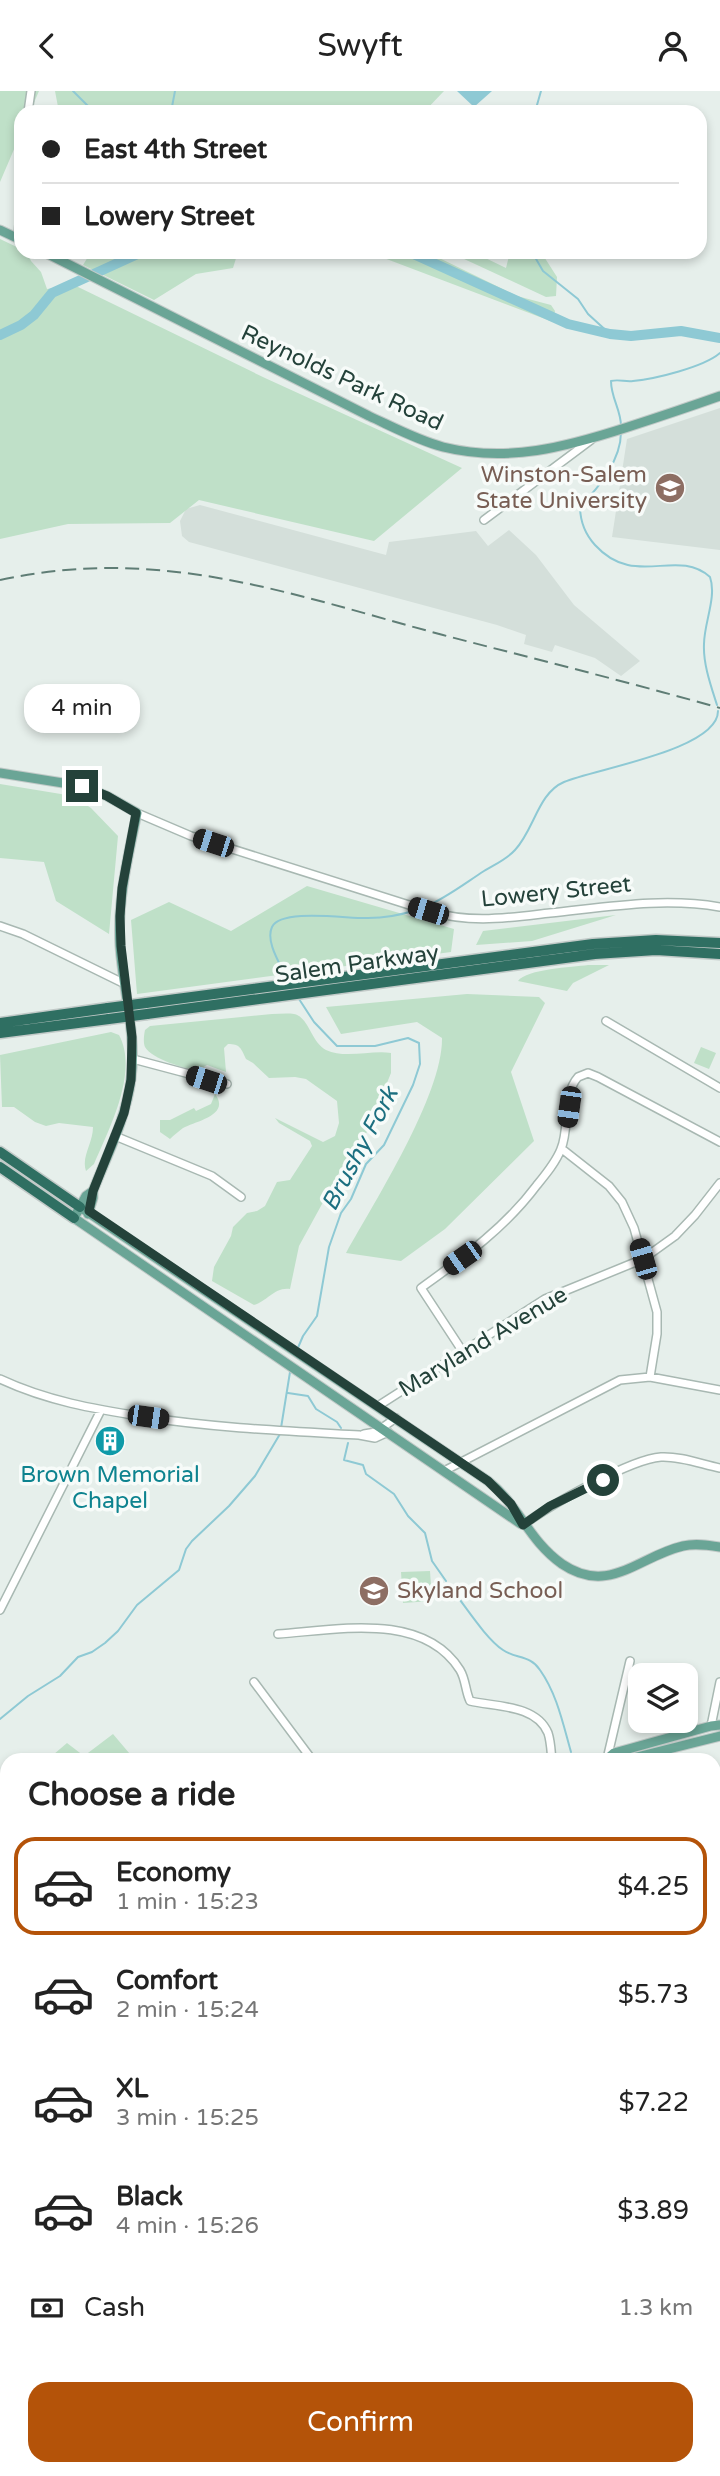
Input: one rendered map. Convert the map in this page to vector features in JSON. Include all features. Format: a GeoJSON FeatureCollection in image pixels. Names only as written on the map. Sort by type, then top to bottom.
{"type":"FeatureCollection","features":[{"type":"Feature","properties":{"kind":"highway","name":"Salem Parkway"},"geometry":{"type":"LineString","coordinates":[[0,1023],[147,1009],[614,942],[656,940],[720,943]]}},
{"type":"Feature","properties":{"kind":"highway","name":"Salem Parkway"},"geometry":{"type":"LineString","coordinates":[[331,984],[615,952],[656,950],[720,954]]}},
{"type":"Feature","properties":{"kind":"highway","name":"Salem Parkway"},"geometry":{"type":"LineString","coordinates":[[4,1034],[109,1014]]}},
{"type":"Feature","properties":{"kind":"highway"},"geometry":{"type":"LineString","coordinates":[[0,1152],[85,1209]]}},
{"type":"Feature","properties":{"kind":"highway"},"geometry":{"type":"LineString","coordinates":[[0,1167],[79,1221]]}},
{"type":"Feature","properties":{"kind":"main road","name":"Reynolds Park Road"},"geometry":{"type":"LineString","coordinates":[[59,259],[369,416],[431,444],[464,451],[513,454],[547,450],[594,438],[720,396]]}},
{"type":"Feature","properties":{"kind":"main road","name":"Lowery Street"},"geometry":{"type":"LineString","coordinates":[[0,773],[82,786],[107,796],[136,813]]}},
{"type":"Feature","properties":{"kind":"main road"},"geometry":{"type":"LineString","coordinates":[[136,813],[121,903],[121,946],[133,1059],[127,1103],[93,1191],[86,1196],[85,1209],[79,1221],[523,1525],[561,1563],[579,1573],[595,1576],[620,1573],[682,1546],[720,1546]]}},
{"type":"Feature","properties":{"kind":"main road"},"geometry":{"type":"LineString","coordinates":[[85,1209],[460,1462],[500,1491],[523,1525]]}},
{"type":"Feature","properties":{"kind":"main road"},"geometry":{"type":"LineString","coordinates":[[614,1753],[715,1726]]}},
{"type":"Feature","properties":{"kind":"main road"},"geometry":{"type":"LineString","coordinates":[[670,1749],[671,1743],[704,1733],[715,1726]]}},
{"type":"Feature","properties":{"kind":"main road"},"geometry":{"type":"LineString","coordinates":[[654,1753],[720,1736]]}},
{"type":"Feature","properties":{"kind":"street"},"geometry":{"type":"LineString","coordinates":[[484,520],[594,438]]}},
{"type":"Feature","properties":{"kind":"street","name":"Lowery Street"},"geometry":{"type":"LineString","coordinates":[[136,813],[191,836],[440,914],[482,920],[649,902],[680,902],[720,907]]}},
{"type":"Feature","properties":{"kind":"street"},"geometry":{"type":"LineString","coordinates":[[0,926],[23,934],[125,983]]}},
{"type":"Feature","properties":{"kind":"street"},"geometry":{"type":"LineString","coordinates":[[606,1021],[720,1088]]}},
{"type":"Feature","properties":{"kind":"street"},"geometry":{"type":"LineString","coordinates":[[133,1059],[227,1084]]}},
{"type":"Feature","properties":{"kind":"street"},"geometry":{"type":"LineString","coordinates":[[463,1352],[421,1287],[506,1223],[534,1190],[562,1149],[572,1089],[578,1077],[588,1073],[720,1142]]}},
{"type":"Feature","properties":{"kind":"street"},"geometry":{"type":"LineString","coordinates":[[115,1136],[212,1176],[241,1196]]}},
{"type":"Feature","properties":{"kind":"street"},"geometry":{"type":"LineString","coordinates":[[562,1149],[616,1193],[628,1213],[657,1312],[657,1334],[650,1377]]}},
{"type":"Feature","properties":{"kind":"street","name":"Maryland Avenue"},"geometry":{"type":"LineString","coordinates":[[378,1406],[553,1295],[643,1259],[674,1236],[720,1183]]}},
{"type":"Feature","properties":{"kind":"street"},"geometry":{"type":"LineString","coordinates":[[444,1471],[610,1384],[630,1378],[650,1377],[720,1390]]}},
{"type":"Feature","properties":{"kind":"street"},"geometry":{"type":"LineString","coordinates":[[0,1380],[31,1394],[101,1410],[195,1424],[377,1438],[396,1418]]}},
{"type":"Feature","properties":{"kind":"street"},"geometry":{"type":"LineString","coordinates":[[0,1610],[101,1410]]}},
{"type":"Feature","properties":{"kind":"street"},"geometry":{"type":"LineString","coordinates":[[523,1525],[550,1506],[649,1459],[667,1457],[720,1468]]}},
{"type":"Feature","properties":{"kind":"street"},"geometry":{"type":"LineString","coordinates":[[278,1634],[374,1628],[394,1630],[419,1638],[440,1649],[453,1661],[464,1678],[470,1701],[519,1709],[542,1724],[548,1733],[551,1753]]}},
{"type":"Feature","properties":{"kind":"street"},"geometry":{"type":"LineString","coordinates":[[610,1753],[629,1661]]}},
{"type":"Feature","properties":{"kind":"street"},"geometry":{"type":"LineString","coordinates":[[254,1682],[307,1753]]}},
{"type":"Feature","properties":{"kind":"street"},"geometry":{"type":"LineString","coordinates":[[715,1726],[720,1682]]}},
{"type":"Feature","properties":{"kind":"shaded area","name":"Winston-Salem State University"},"geometry":{"type":"Polygon","coordinates":[[[720,408],[720,550],[612,537],[627,439],[720,408]]]}},
{"type":"Feature","properties":{"kind":"shaded area"},"geometry":{"type":"Polygon","coordinates":[[[200,505],[386,555],[389,542],[476,531],[488,546],[509,530],[536,555],[574,605],[640,661],[621,676],[595,658],[555,645],[552,652],[524,644],[526,635],[497,625],[189,542],[182,536],[180,521],[186,509],[200,505]]]}},
{"type":"Feature","properties":{"kind":"green space"},"geometry":{"type":"Polygon","coordinates":[[[0,91],[39,91],[33,105],[14,105],[14,149],[0,182],[0,91]]]}},
{"type":"Feature","properties":{"kind":"green space"},"geometry":{"type":"Polygon","coordinates":[[[55,91],[444,91],[431,105],[58,105],[55,91]]]}},
{"type":"Feature","properties":{"kind":"green space"},"geometry":{"type":"Polygon","coordinates":[[[0,239],[14,246],[14,259],[30,259],[41,272],[47,289],[74,285],[265,378],[462,468],[374,541],[199,500],[170,523],[68,524],[0,539],[0,239]]]}},
{"type":"Feature","properties":{"kind":"green space"},"geometry":{"type":"Polygon","coordinates":[[[87,259],[236,259],[233,268],[196,274],[154,300],[83,265],[87,259]]]}},
{"type":"Feature","properties":{"kind":"green space"},"geometry":{"type":"Polygon","coordinates":[[[386,259],[441,259],[517,296],[551,305],[555,311],[553,322],[386,259]]]}},
{"type":"Feature","properties":{"kind":"green space"},"geometry":{"type":"Polygon","coordinates":[[[464,259],[487,259],[506,268],[508,259],[545,259],[557,277],[556,296],[546,297],[464,259]]]}},
{"type":"Feature","properties":{"kind":"green space"},"geometry":{"type":"Polygon","coordinates":[[[0,784],[73,796],[91,808],[118,836],[109,934],[56,901],[44,862],[0,858],[0,784]]]}},
{"type":"Feature","properties":{"kind":"green space"},"geometry":{"type":"Polygon","coordinates":[[[307,886],[454,929],[451,952],[137,994],[131,920],[169,902],[231,931],[307,886]]]}},
{"type":"Feature","properties":{"kind":"green space"},"geometry":{"type":"Polygon","coordinates":[[[616,915],[532,941],[476,945],[483,931],[616,915]]]}},
{"type":"Feature","properties":{"kind":"green space"},"geometry":{"type":"Polygon","coordinates":[[[609,965],[573,983],[567,991],[518,981],[540,971],[609,965]]]}},
{"type":"Feature","properties":{"kind":"green space"},"geometry":{"type":"Polygon","coordinates":[[[467,994],[539,997],[545,1003],[511,1072],[534,1141],[445,1229],[401,1261],[346,1253],[420,1117],[432,1088],[442,1038],[417,1022],[341,1034],[326,1007],[467,994]]]}},
{"type":"Feature","properties":{"kind":"green space"},"geometry":{"type":"Polygon","coordinates":[[[272,1014],[299,1016],[321,1046],[333,1053],[391,1053],[391,1073],[367,1132],[350,1153],[299,1246],[290,1289],[275,1292],[254,1305],[212,1281],[214,1267],[233,1227],[247,1213],[265,1206],[277,1182],[290,1180],[312,1146],[310,1141],[275,1118],[323,1142],[335,1136],[339,1123],[337,1101],[306,1079],[269,1078],[246,1059],[241,1049],[235,1045],[228,1044],[224,1048],[226,1072],[207,1065],[198,1070],[169,1063],[154,1056],[145,1047],[144,1039],[145,1030],[150,1026],[272,1014]]]}},
{"type":"Feature","properties":{"kind":"green space"},"geometry":{"type":"Polygon","coordinates":[[[111,1032],[119,1035],[124,1050],[124,1083],[107,1134],[94,1164],[86,1171],[85,1160],[93,1127],[59,1123],[46,1126],[35,1122],[14,1107],[2,1107],[0,1055],[111,1032]]]}},
{"type":"Feature","properties":{"kind":"green space"},"geometry":{"type":"Polygon","coordinates":[[[701,1047],[716,1053],[709,1069],[694,1063],[701,1047]]]}},
{"type":"Feature","properties":{"kind":"green space"},"geometry":{"type":"Polygon","coordinates":[[[215,1094],[219,1107],[210,1116],[183,1128],[170,1139],[160,1132],[160,1120],[170,1120],[194,1108],[196,1111],[211,1104],[215,1094]]]}},
{"type":"Feature","properties":{"kind":"green space"},"geometry":{"type":"Polygon","coordinates":[[[430,1571],[432,1601],[403,1603],[401,1572],[430,1571]]]}},
{"type":"Feature","properties":{"kind":"green space"},"geometry":{"type":"Polygon","coordinates":[[[113,1734],[129,1753],[88,1753],[113,1734]]]}},
{"type":"Feature","properties":{"kind":"green space"},"geometry":{"type":"Polygon","coordinates":[[[67,1743],[80,1753],[55,1753],[67,1743]]]}},
{"type":"Feature","properties":{"kind":"water"},"geometry":{"type":"Polygon","coordinates":[[[457,91],[492,91],[476,105],[472,105],[457,91]]]}},
{"type":"Feature","properties":{"kind":"waterway"},"geometry":{"type":"LineString","coordinates":[[73,91],[87,105]]}},
{"type":"Feature","properties":{"kind":"waterway"},"geometry":{"type":"LineString","coordinates":[[172,105],[175,91]]}},
{"type":"Feature","properties":{"kind":"waterway"},"geometry":{"type":"LineString","coordinates":[[537,105],[541,91]]}},
{"type":"Feature","properties":{"kind":"waterway"},"geometry":{"type":"LineString","coordinates":[[0,335],[34,315],[52,293],[127,259]]}},
{"type":"Feature","properties":{"kind":"waterway"},"geometry":{"type":"LineString","coordinates":[[424,259],[568,324],[631,336],[681,331],[720,338]]}},
{"type":"Feature","properties":{"kind":"waterway"},"geometry":{"type":"LineString","coordinates":[[536,259],[543,271],[578,299],[588,314],[610,334]]}},
{"type":"Feature","properties":{"kind":"waterway","name":"Brushy Fork"},"geometry":{"type":"LineString","coordinates":[[621,426],[611,381],[633,381],[666,375],[703,363],[720,353]]}},
{"type":"Feature","properties":{"kind":"waterway","name":"Brushy Fork"},"geometry":{"type":"LineString","coordinates":[[621,432],[617,453],[608,473],[580,506],[584,527],[595,545],[610,558],[625,564],[640,567],[683,566],[697,569],[710,577],[712,593],[704,652],[717,705]]}},
{"type":"Feature","properties":{"kind":"waterway","name":"Brushy Fork"},"geometry":{"type":"LineString","coordinates":[[425,907],[512,853],[542,803],[555,787],[677,747],[698,737],[713,725],[718,711]]}},
{"type":"Feature","properties":{"kind":"waterway","name":"Brushy Fork"},"geometry":{"type":"LineString","coordinates":[[287,979],[275,953],[270,933],[278,921],[301,916],[380,917],[416,910]]}},
{"type":"Feature","properties":{"kind":"waterway","name":"Brushy Fork"},"geometry":{"type":"LineString","coordinates":[[297,1350],[317,1316],[329,1247],[341,1213],[351,1199],[366,1164],[384,1145],[413,1085],[420,1064],[419,1043],[408,1038],[375,1046],[337,1046],[314,1022],[299,999]]}},
{"type":"Feature","properties":{"kind":"waterway","name":"Brushy Fork"},"geometry":{"type":"LineString","coordinates":[[281,1428],[290,1372]]}},
{"type":"Feature","properties":{"kind":"waterway"},"geometry":{"type":"LineString","coordinates":[[288,1393],[308,1396],[316,1409],[337,1422],[341,1428]]}},
{"type":"Feature","properties":{"kind":"waterway","name":"Brushy Fork"},"geometry":{"type":"LineString","coordinates":[[0,1719],[28,1696],[60,1676],[78,1657],[105,1643],[118,1631],[137,1605],[179,1570],[186,1549],[255,1476],[280,1434]]}},
{"type":"Feature","properties":{"kind":"waterway"},"geometry":{"type":"LineString","coordinates":[[348,1443],[344,1460],[363,1465],[366,1474],[394,1494],[408,1516],[425,1533],[432,1561],[446,1581]]}},
{"type":"Feature","properties":{"kind":"waterway"},"geometry":{"type":"LineString","coordinates":[[450,1587],[496,1645],[508,1653],[527,1659],[540,1670],[555,1699],[571,1752]]}},
{"type":"Feature","properties":{"kind":"railway"},"geometry":{"type":"LineString","coordinates":[[0,580],[59,571],[115,568],[170,571],[224,579],[332,604],[720,708]]}},
{"type":"Feature","properties":{"kind":"place","name":"Winston-Salem State University"},"geometry":{"type":"Point","coordinates":[670,488]}},
{"type":"Feature","properties":{"kind":"place","name":"Brown Memorial Chapel"},"geometry":{"type":"Point","coordinates":[110,1441]}},
{"type":"Feature","properties":{"kind":"place","name":"Skyland School"},"geometry":{"type":"Point","coordinates":[374,1591]}},
{"type":"Feature","properties":{"kind":"route"},"geometry":{"type":"LineString","coordinates":[[82,786],[107,796],[136,813],[122,888],[120,916],[132,1037],[131,1080],[124,1113],[93,1191],[89,1211],[488,1481],[511,1504],[523,1525],[541,1511],[603,1480]]}}]}
